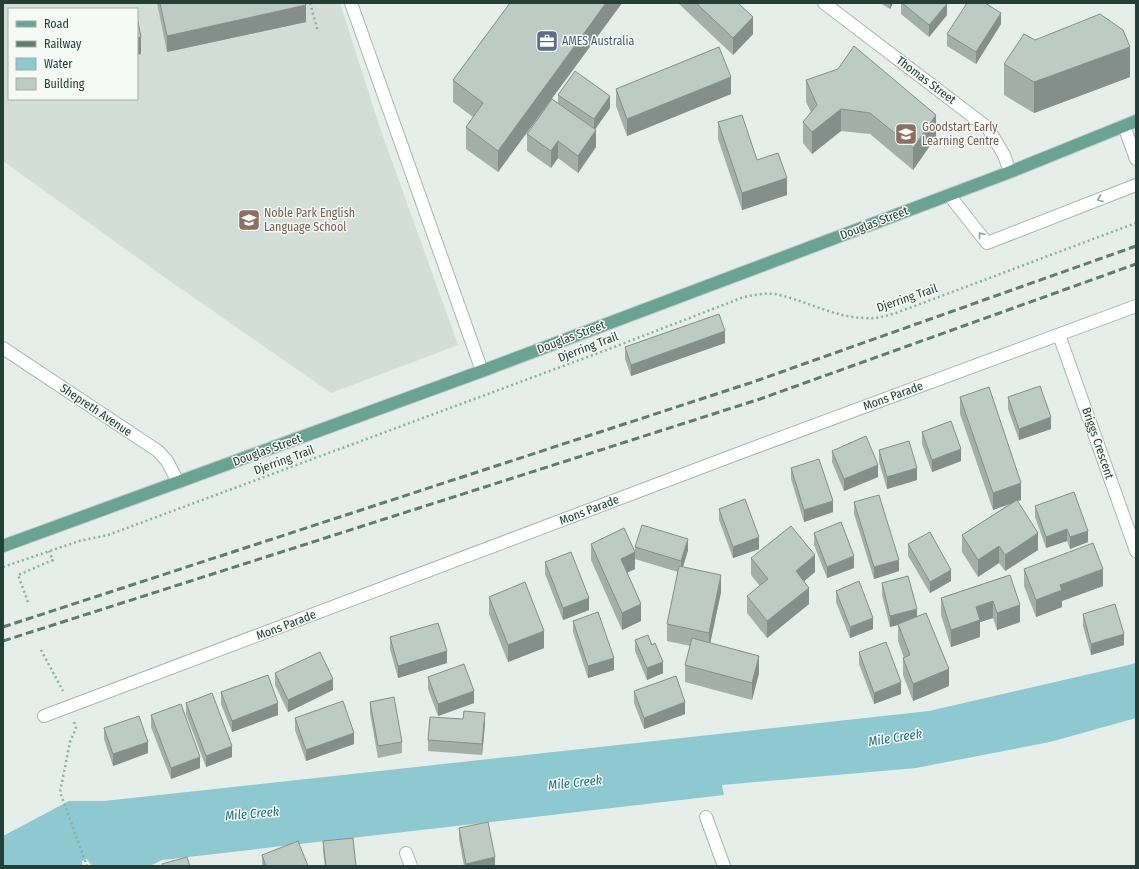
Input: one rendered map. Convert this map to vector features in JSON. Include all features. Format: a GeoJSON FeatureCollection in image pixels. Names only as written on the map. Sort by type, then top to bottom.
{"type":"FeatureCollection","features":[{"type":"Feature","properties":{"kind":"main road","name":"Douglas Street"},"geometry":{"type":"LineString","coordinates":[[3,546],[482,371],[1010,172],[1136,120]]}},
{"type":"Feature","properties":{"kind":"street"},"geometry":{"type":"LineString","coordinates":[[351,3],[482,371]]}},
{"type":"Feature","properties":{"kind":"street","name":"Thomas Street"},"geometry":{"type":"LineString","coordinates":[[824,3],[988,128],[1004,154],[1010,172]]}},
{"type":"Feature","properties":{"kind":"street"},"geometry":{"type":"LineString","coordinates":[[1124,126],[1136,159]]}},
{"type":"Feature","properties":{"kind":"street"},"geometry":{"type":"LineString","coordinates":[[949,195],[987,243],[1136,185]]}},
{"type":"Feature","properties":{"kind":"street","name":"Mons Parade"},"geometry":{"type":"LineString","coordinates":[[44,716],[745,451],[1136,306]]}},
{"type":"Feature","properties":{"kind":"street","name":"Briggs Crescent"},"geometry":{"type":"LineString","coordinates":[[1060,335],[1136,551]]}},
{"type":"Feature","properties":{"kind":"street","name":"Shepreth Avenue"},"geometry":{"type":"LineString","coordinates":[[3,348],[158,451],[167,461],[178,482]]}},
{"type":"Feature","properties":{"kind":"street"},"geometry":{"type":"LineString","coordinates":[[706,817],[724,866]]}},
{"type":"Feature","properties":{"kind":"street"},"geometry":{"type":"LineString","coordinates":[[406,853],[411,866]]}},
{"type":"Feature","properties":{"kind":"path"},"geometry":{"type":"LineString","coordinates":[[310,3],[318,32]]}},
{"type":"Feature","properties":{"kind":"path","name":"Djerring Trail"},"geometry":{"type":"LineString","coordinates":[[3,567],[79,541],[108,535],[609,349],[744,297],[774,294],[846,316],[875,318],[896,313],[1136,223]]}},
{"type":"Feature","properties":{"kind":"path"},"geometry":{"type":"LineString","coordinates":[[28,602],[18,575],[53,560],[49,551]]}},
{"type":"Feature","properties":{"kind":"path"},"geometry":{"type":"LineString","coordinates":[[41,650],[62,691],[76,728],[70,742],[60,792],[87,866]]}},
{"type":"Feature","properties":{"kind":"shaded area","name":"Noble Park English Language School"},"geometry":{"type":"Polygon","coordinates":[[[3,3],[340,3],[379,125],[458,345],[331,393],[167,279],[3,161],[3,3]]]}},
{"type":"Feature","properties":{"kind":"water","name":"Mile Creek"},"geometry":{"type":"Polygon","coordinates":[[[1136,662],[1136,718],[1050,742],[916,768],[722,785],[724,795],[162,860],[150,866],[92,866],[87,859],[82,861],[82,866],[3,866],[3,836],[69,801],[104,801],[929,711],[1133,664],[1136,662]]]}},
{"type":"Feature","properties":{"kind":"building"},"geometry":{"type":"Polygon","coordinates":[[[160,3],[306,3],[306,5],[167,36],[160,3]]]}},
{"type":"Feature","properties":{"kind":"building"},"geometry":{"type":"Polygon","coordinates":[[[510,3],[606,3],[498,151],[466,127],[483,103],[453,80],[510,3]]]}},
{"type":"Feature","properties":{"kind":"building"},"geometry":{"type":"Polygon","coordinates":[[[696,3],[738,3],[753,17],[733,38],[696,3]]]}},
{"type":"Feature","properties":{"kind":"building"},"geometry":{"type":"Polygon","coordinates":[[[902,3],[946,3],[947,4],[929,25],[902,3]]]}},
{"type":"Feature","properties":{"kind":"building"},"geometry":{"type":"Polygon","coordinates":[[[967,3],[985,3],[1001,13],[976,52],[947,34],[967,3]]]}},
{"type":"Feature","properties":{"kind":"building"},"geometry":{"type":"Polygon","coordinates":[[[1100,14],[1123,30],[1130,47],[1034,82],[1004,64],[1024,34],[1035,40],[1100,14]]]}},
{"type":"Feature","properties":{"kind":"building"},"geometry":{"type":"Polygon","coordinates":[[[138,22],[141,37],[138,38],[138,22]]]}},
{"type":"Feature","properties":{"kind":"building"},"geometry":{"type":"Polygon","coordinates":[[[854,46],[936,115],[913,148],[870,113],[841,109],[812,132],[803,122],[817,105],[806,80],[838,69],[854,46]]]}},
{"type":"Feature","properties":{"kind":"building"},"geometry":{"type":"Polygon","coordinates":[[[719,47],[731,77],[627,119],[616,89],[719,47]]]}},
{"type":"Feature","properties":{"kind":"building"},"geometry":{"type":"Polygon","coordinates":[[[575,71],[610,96],[594,119],[558,95],[575,71]]]}},
{"type":"Feature","properties":{"kind":"building"},"geometry":{"type":"Polygon","coordinates":[[[552,99],[596,130],[578,156],[558,141],[551,151],[527,134],[552,99]]]}},
{"type":"Feature","properties":{"kind":"building"},"geometry":{"type":"Polygon","coordinates":[[[742,115],[757,160],[778,153],[787,178],[742,193],[718,122],[742,115]]]}},
{"type":"Feature","properties":{"kind":"building"},"geometry":{"type":"Polygon","coordinates":[[[719,314],[725,331],[631,365],[625,347],[719,314]]]}},
{"type":"Feature","properties":{"kind":"building"},"geometry":{"type":"Polygon","coordinates":[[[1040,386],[1051,417],[1019,429],[1008,397],[1040,386]]]}},
{"type":"Feature","properties":{"kind":"building"},"geometry":{"type":"Polygon","coordinates":[[[989,387],[1021,483],[993,493],[960,397],[989,387]]]}},
{"type":"Feature","properties":{"kind":"building"},"geometry":{"type":"Polygon","coordinates":[[[951,421],[961,449],[932,460],[922,432],[951,421]]]}},
{"type":"Feature","properties":{"kind":"building"},"geometry":{"type":"Polygon","coordinates":[[[866,436],[878,465],[844,479],[832,451],[866,436]]]}},
{"type":"Feature","properties":{"kind":"building"},"geometry":{"type":"Polygon","coordinates":[[[909,441],[917,468],[887,477],[879,450],[909,441]]]}},
{"type":"Feature","properties":{"kind":"building"},"geometry":{"type":"Polygon","coordinates":[[[819,459],[833,501],[804,510],[791,468],[819,459]]]}},
{"type":"Feature","properties":{"kind":"building"},"geometry":{"type":"Polygon","coordinates":[[[1074,492],[1088,531],[1070,537],[1067,529],[1046,537],[1035,506],[1074,492]]]}},
{"type":"Feature","properties":{"kind":"building"},"geometry":{"type":"Polygon","coordinates":[[[879,495],[899,560],[874,567],[854,502],[879,495]]]}},
{"type":"Feature","properties":{"kind":"building"},"geometry":{"type":"Polygon","coordinates":[[[745,499],[759,537],[733,547],[719,509],[745,499]]]}},
{"type":"Feature","properties":{"kind":"building"},"geometry":{"type":"Polygon","coordinates":[[[1017,500],[1038,533],[1005,555],[999,546],[978,560],[962,535],[1017,500]]]}},
{"type":"Feature","properties":{"kind":"building"},"geometry":{"type":"Polygon","coordinates":[[[841,522],[854,556],[827,567],[814,533],[841,522]]]}},
{"type":"Feature","properties":{"kind":"building"},"geometry":{"type":"Polygon","coordinates":[[[642,525],[688,539],[681,561],[635,547],[642,525]]]}},
{"type":"Feature","properties":{"kind":"building"},"geometry":{"type":"Polygon","coordinates":[[[791,526],[815,555],[796,571],[809,588],[767,621],[747,596],[768,579],[751,558],[791,526]]]}},
{"type":"Feature","properties":{"kind":"building"},"geometry":{"type":"Polygon","coordinates":[[[624,528],[635,552],[621,559],[641,604],[622,613],[591,544],[624,528]]]}},
{"type":"Feature","properties":{"kind":"building"},"geometry":{"type":"Polygon","coordinates":[[[930,532],[951,570],[930,582],[908,544],[930,532]]]}},
{"type":"Feature","properties":{"kind":"building"},"geometry":{"type":"Polygon","coordinates":[[[1093,543],[1103,569],[1060,585],[1062,590],[1036,600],[1024,569],[1093,543]]]}},
{"type":"Feature","properties":{"kind":"building"},"geometry":{"type":"Polygon","coordinates":[[[571,552],[589,598],[563,608],[545,562],[571,552]]]}},
{"type":"Feature","properties":{"kind":"building"},"geometry":{"type":"Polygon","coordinates":[[[679,566],[721,575],[709,633],[667,624],[679,566]]]}},
{"type":"Feature","properties":{"kind":"building"},"geometry":{"type":"Polygon","coordinates":[[[1010,575],[1020,605],[997,613],[993,601],[976,607],[980,620],[951,630],[941,598],[1010,575]]]}},
{"type":"Feature","properties":{"kind":"building"},"geometry":{"type":"Polygon","coordinates":[[[908,576],[917,609],[890,616],[882,583],[908,576]]]}},
{"type":"Feature","properties":{"kind":"building"},"geometry":{"type":"Polygon","coordinates":[[[859,581],[873,618],[850,627],[836,591],[859,581]]]}},
{"type":"Feature","properties":{"kind":"building"},"geometry":{"type":"Polygon","coordinates":[[[525,582],[544,631],[508,645],[489,597],[525,582]]]}},
{"type":"Feature","properties":{"kind":"building"},"geometry":{"type":"Polygon","coordinates":[[[1115,604],[1124,634],[1091,644],[1083,614],[1115,604]]]}},
{"type":"Feature","properties":{"kind":"building"},"geometry":{"type":"Polygon","coordinates":[[[598,612],[614,658],[588,666],[573,621],[598,612]]]}},
{"type":"Feature","properties":{"kind":"building"},"geometry":{"type":"Polygon","coordinates":[[[926,613],[949,669],[913,684],[903,658],[910,655],[898,624],[926,613]]]}},
{"type":"Feature","properties":{"kind":"building"},"geometry":{"type":"Polygon","coordinates":[[[438,623],[447,651],[398,666],[390,637],[438,623]]]}},
{"type":"Feature","properties":{"kind":"building"},"geometry":{"type":"Polygon","coordinates":[[[648,635],[652,645],[655,643],[663,662],[647,668],[635,640],[648,635]]]}},
{"type":"Feature","properties":{"kind":"building"},"geometry":{"type":"Polygon","coordinates":[[[692,638],[759,656],[752,683],[685,665],[692,638]]]}},
{"type":"Feature","properties":{"kind":"building"},"geometry":{"type":"Polygon","coordinates":[[[886,642],[901,682],[874,693],[859,652],[886,642]]]}},
{"type":"Feature","properties":{"kind":"building"},"geometry":{"type":"Polygon","coordinates":[[[320,652],[333,679],[288,700],[275,673],[320,652]]]}},
{"type":"Feature","properties":{"kind":"building"},"geometry":{"type":"Polygon","coordinates":[[[464,664],[474,691],[438,704],[428,677],[464,664]]]}},
{"type":"Feature","properties":{"kind":"building"},"geometry":{"type":"Polygon","coordinates":[[[268,675],[278,703],[232,721],[221,692],[268,675]]]}},
{"type":"Feature","properties":{"kind":"building"},"geometry":{"type":"Polygon","coordinates":[[[676,676],[685,702],[644,718],[634,691],[676,676]]]}},
{"type":"Feature","properties":{"kind":"building"},"geometry":{"type":"Polygon","coordinates":[[[212,693],[232,746],[206,756],[186,703],[212,693]]]}},
{"type":"Feature","properties":{"kind":"building"},"geometry":{"type":"Polygon","coordinates":[[[394,697],[402,742],[378,746],[370,702],[394,697]]]}},
{"type":"Feature","properties":{"kind":"building"},"geometry":{"type":"Polygon","coordinates":[[[343,701],[354,733],[306,750],[295,718],[343,701]]]}},
{"type":"Feature","properties":{"kind":"building"},"geometry":{"type":"Polygon","coordinates":[[[181,704],[200,757],[171,768],[151,715],[181,704]]]}},
{"type":"Feature","properties":{"kind":"building"},"geometry":{"type":"Polygon","coordinates":[[[464,711],[485,713],[482,744],[428,740],[430,717],[463,719],[464,711]]]}},
{"type":"Feature","properties":{"kind":"building"},"geometry":{"type":"Polygon","coordinates":[[[139,716],[148,742],[113,754],[104,728],[139,716]]]}},
{"type":"Feature","properties":{"kind":"building"},"geometry":{"type":"Polygon","coordinates":[[[488,822],[495,857],[466,864],[459,828],[488,822]]]}},
{"type":"Feature","properties":{"kind":"building"},"geometry":{"type":"Polygon","coordinates":[[[353,838],[356,866],[326,866],[323,841],[353,838]]]}},
{"type":"Feature","properties":{"kind":"building"},"geometry":{"type":"Polygon","coordinates":[[[298,841],[308,866],[266,866],[262,855],[298,841]]]}},
{"type":"Feature","properties":{"kind":"building"},"geometry":{"type":"Polygon","coordinates":[[[187,857],[190,866],[163,866],[162,864],[187,857]]]}},
{"type":"Feature","properties":{"kind":"railway"},"geometry":{"type":"LineString","coordinates":[[3,627],[753,382],[1136,246]]}},
{"type":"Feature","properties":{"kind":"railway"},"geometry":{"type":"LineString","coordinates":[[3,641],[760,399],[1136,264]]}},
{"type":"Feature","properties":{"kind":"place","name":"AMES Australia"},"geometry":{"type":"Point","coordinates":[547,41]}},
{"type":"Feature","properties":{"kind":"place","name":"Goodstart Early Learning Centre"},"geometry":{"type":"Point","coordinates":[906,134]}},
{"type":"Feature","properties":{"kind":"place","name":"Noble Park English Language School"},"geometry":{"type":"Point","coordinates":[249,220]}}]}
